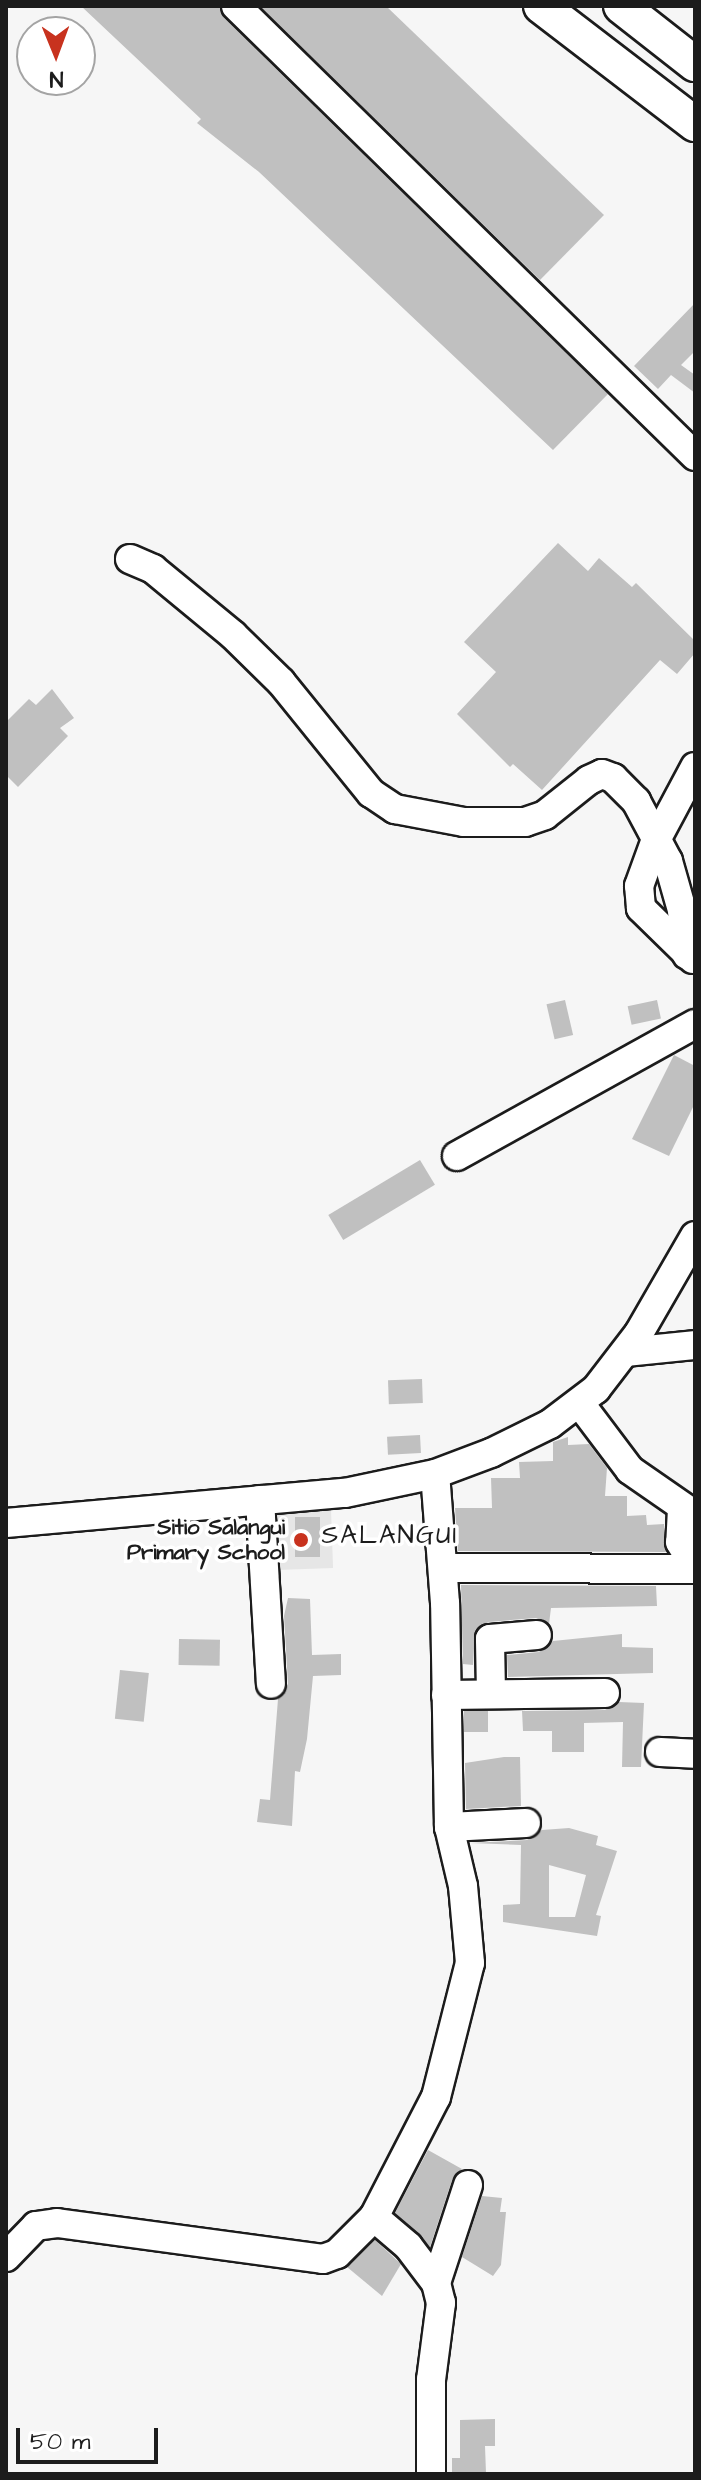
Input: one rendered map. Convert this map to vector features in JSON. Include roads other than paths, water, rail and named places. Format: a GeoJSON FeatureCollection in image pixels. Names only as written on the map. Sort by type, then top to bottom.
{"type":"FeatureCollection","features":[{"type":"Feature","properties":{"kind":"main road"},"geometry":{"type":"LineString","coordinates":[[541,6],[695,124]]}},
{"type":"Feature","properties":{"kind":"main road"},"geometry":{"type":"LineString","coordinates":[[621,6],[695,64]]}},
{"type":"Feature","properties":{"kind":"street"},"geometry":{"type":"LineString","coordinates":[[236,6],[695,456]]}},
{"type":"Feature","properties":{"kind":"street"},"geometry":{"type":"LineString","coordinates":[[130,559],[153,569],[233,635],[281,682],[371,793],[395,809],[464,822],[525,822],[545,815],[602,774],[636,801],[655,842],[668,861],[691,958]]}},
{"type":"Feature","properties":{"kind":"street"},"geometry":{"type":"LineString","coordinates":[[691,958],[641,908],[639,886],[655,842],[695,767]]}},
{"type":"Feature","properties":{"kind":"street"},"geometry":{"type":"LineString","coordinates":[[457,1156],[695,1024]]}},
{"type":"Feature","properties":{"kind":"street"},"geometry":{"type":"LineString","coordinates":[[6,1523],[345,1493],[435,1474],[516,1442],[581,1405],[683,1282],[695,1236]]}},
{"type":"Feature","properties":{"kind":"street"},"geometry":{"type":"LineString","coordinates":[[627,1352],[695,1345]]}},
{"type":"Feature","properties":{"kind":"street"},"geometry":{"type":"LineString","coordinates":[[443,1568],[695,1568],[680,1542],[689,1512],[630,1470],[581,1405]]}},
{"type":"Feature","properties":{"kind":"street"},"geometry":{"type":"LineString","coordinates":[[6,2257],[36,2226],[57,2223],[323,2259],[337,2254],[374,2217],[436,2097],[470,1963],[463,1886],[449,1827],[443,1568],[435,1474]]}},
{"type":"Feature","properties":{"kind":"street"},"geometry":{"type":"LineString","coordinates":[[260,1500],[271,1684]]}},
{"type":"Feature","properties":{"kind":"street"},"geometry":{"type":"LineString","coordinates":[[490,1686],[490,1639],[537,1635]]}},
{"type":"Feature","properties":{"kind":"street"},"geometry":{"type":"LineString","coordinates":[[447,1694],[490,1686],[605,1693]]}},
{"type":"Feature","properties":{"kind":"street"},"geometry":{"type":"LineString","coordinates":[[660,1752],[695,1754]]}},
{"type":"Feature","properties":{"kind":"street"},"geometry":{"type":"LineString","coordinates":[[449,1827],[526,1823]]}},
{"type":"Feature","properties":{"kind":"street"},"geometry":{"type":"LineString","coordinates":[[436,2283],[468,2185]]}},
{"type":"Feature","properties":{"kind":"street"},"geometry":{"type":"LineString","coordinates":[[374,2217],[408,2246],[436,2283],[441,2303],[431,2380],[431,2474]]}},
{"type":"Feature","properties":{"kind":"place","name":"Sitio Salangui Primary School"},"geometry":{"type":"Point","coordinates":[301,1540]}},
{"type":"Feature","properties":{"kind":"district","name":"SALANGUI"},"geometry":{"type":"Point","coordinates":[390,1536]}}]}
